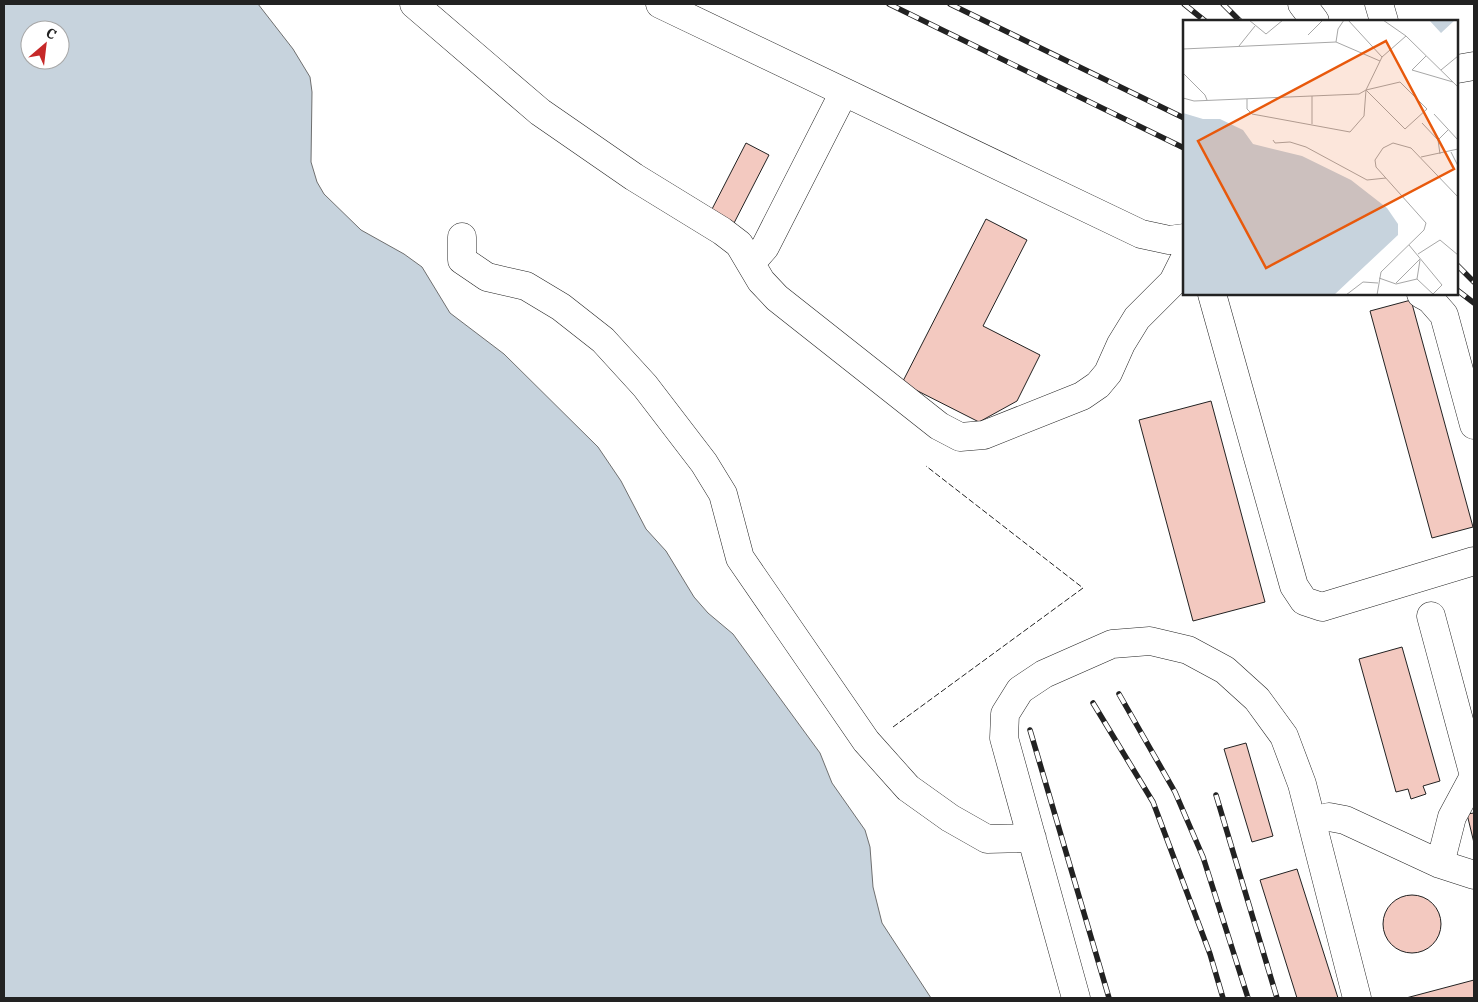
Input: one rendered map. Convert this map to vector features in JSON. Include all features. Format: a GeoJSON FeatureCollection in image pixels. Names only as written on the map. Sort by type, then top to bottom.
{"type":"FeatureCollection","features":[{"type":"Feature","properties":{"kind":"lane"},"geometry":{"type":"LineString","coordinates":[[414,4],[540,112],[634,178],[722,231],[738,244],[761,282],[777,298],[939,426],[960,437],[984,435],[1082,396],[1098,384],[1108,373],[1121,344],[1137,318],[1173,282],[1183,262]]}},
{"type":"Feature","properties":{"kind":"lane"},"geometry":{"type":"LineString","coordinates":[[660,4],[1141,234],[1169,240],[1183,238]]}},
{"type":"Feature","properties":{"kind":"lane"},"geometry":{"type":"LineString","coordinates":[[1302,4],[1314,20]]}},
{"type":"Feature","properties":{"kind":"lane"},"geometry":{"type":"LineString","coordinates":[[1380,4],[1384,20]]}},
{"type":"Feature","properties":{"kind":"lane"},"geometry":{"type":"LineString","coordinates":[[1458,69],[1474,66]]}},
{"type":"Feature","properties":{"kind":"lane"},"geometry":{"type":"LineString","coordinates":[[750,263],[765,247],[844,92]]}},
{"type":"Feature","properties":{"kind":"lane"},"geometry":{"type":"LineString","coordinates":[[462,237],[462,260],[487,277],[526,286],[561,307],[603,340],[645,386],[704,463],[723,494],[740,558],[866,741],[908,788],[950,818],[987,839],[1032,838]]}},
{"type":"Feature","properties":{"kind":"lane"},"geometry":{"type":"LineString","coordinates":[[1212,295],[1294,586],[1304,601],[1322,607],[1474,561]]}},
{"type":"Feature","properties":{"kind":"lane"},"geometry":{"type":"LineString","coordinates":[[1423,295],[1430,299],[1444,315],[1474,425]]}},
{"type":"Feature","properties":{"kind":"lane"},"geometry":{"type":"LineString","coordinates":[[1431,616],[1474,776],[1452,817],[1440,864]]}},
{"type":"Feature","properties":{"kind":"lane"},"geometry":{"type":"LineString","coordinates":[[1076,998],[1004,738],[1006,714],[1020,690],[1044,674],[1112,644],[1150,641],[1188,650],[1225,670],[1256,698],[1284,736],[1302,784],[1357,998]]}},
{"type":"Feature","properties":{"kind":"lane"},"geometry":{"type":"LineString","coordinates":[[1312,822],[1329,817],[1345,820],[1440,864],[1474,875]]}},
{"type":"Feature","properties":{"kind":"shaded area"},"geometry":{"type":"Polygon","coordinates":[[[4,4],[258,4],[293,49],[310,77],[312,92],[311,162],[317,182],[324,194],[361,230],[404,254],[422,267],[450,313],[504,354],[598,447],[621,481],[646,529],[666,551],[694,597],[708,613],[733,634],[820,753],[832,783],[865,830],[870,847],[873,887],[882,923],[931,998],[4,998],[4,4]]]}},
{"type":"Feature","properties":{"kind":"building"},"geometry":{"type":"Polygon","coordinates":[[[746,143],[769,155],[733,225],[710,213],[746,143]]]}},
{"type":"Feature","properties":{"kind":"building"},"geometry":{"type":"Polygon","coordinates":[[[986,219],[1027,240],[983,326],[1040,355],[1017,401],[979,422],[902,383],[986,219]]]}},
{"type":"Feature","properties":{"kind":"building"},"geometry":{"type":"Polygon","coordinates":[[[1411,300],[1473,527],[1432,538],[1370,311],[1411,300]]]}},
{"type":"Feature","properties":{"kind":"building"},"geometry":{"type":"Polygon","coordinates":[[[1211,401],[1265,602],[1193,621],[1139,420],[1211,401]]]}},
{"type":"Feature","properties":{"kind":"building"},"geometry":{"type":"Polygon","coordinates":[[[1402,647],[1440,781],[1423,786],[1426,794],[1411,799],[1408,789],[1396,792],[1359,659],[1402,647]]]}},
{"type":"Feature","properties":{"kind":"building"},"geometry":{"type":"Polygon","coordinates":[[[1246,743],[1273,836],[1252,842],[1224,749],[1246,743]]]}},
{"type":"Feature","properties":{"kind":"building"},"geometry":{"type":"Polygon","coordinates":[[[1474,813],[1474,843],[1467,814],[1474,813]]]}},
{"type":"Feature","properties":{"kind":"building"},"geometry":{"type":"Polygon","coordinates":[[[1297,869],[1338,998],[1297,998],[1260,880],[1297,869]]]}},
{"type":"Feature","properties":{"kind":"building"},"geometry":{"type":"Polygon","coordinates":[[[1406,895],[1418,895],[1433,903],[1441,918],[1441,930],[1433,945],[1418,953],[1406,953],[1391,945],[1383,930],[1383,918],[1391,903],[1406,895]]]}},
{"type":"Feature","properties":{"kind":"building"},"geometry":{"type":"Polygon","coordinates":[[[1474,980],[1474,998],[1406,998],[1474,980]]]}},
{"type":"Feature","properties":{"kind":"railway"},"geometry":{"type":"LineString","coordinates":[[889,4],[1183,148]]}},
{"type":"Feature","properties":{"kind":"railway"},"geometry":{"type":"LineString","coordinates":[[950,4],[1183,118]]}},
{"type":"Feature","properties":{"kind":"railway"},"geometry":{"type":"LineString","coordinates":[[1184,4],[1204,20]]}},
{"type":"Feature","properties":{"kind":"railway"},"geometry":{"type":"LineString","coordinates":[[1223,4],[1239,20]]}},
{"type":"Feature","properties":{"kind":"railway"},"geometry":{"type":"LineString","coordinates":[[1458,266],[1474,282]]}},
{"type":"Feature","properties":{"kind":"railway"},"geometry":{"type":"LineString","coordinates":[[1458,291],[1474,303]]}},
{"type":"Feature","properties":{"kind":"railway"},"geometry":{"type":"LineString","coordinates":[[1119,694],[1175,792],[1203,857],[1248,998]]}},
{"type":"Feature","properties":{"kind":"railway"},"geometry":{"type":"LineString","coordinates":[[1093,703],[1153,802],[1210,954],[1223,998]]}},
{"type":"Feature","properties":{"kind":"railway"},"geometry":{"type":"LineString","coordinates":[[1030,730],[1109,998]]}},
{"type":"Feature","properties":{"kind":"railway"},"geometry":{"type":"LineString","coordinates":[[1216,795],[1277,998]]}},
{"type":"Feature","properties":{"kind":"fence"},"geometry":{"type":"LineString","coordinates":[[893,727],[1083,588],[926,466]]}}]}
